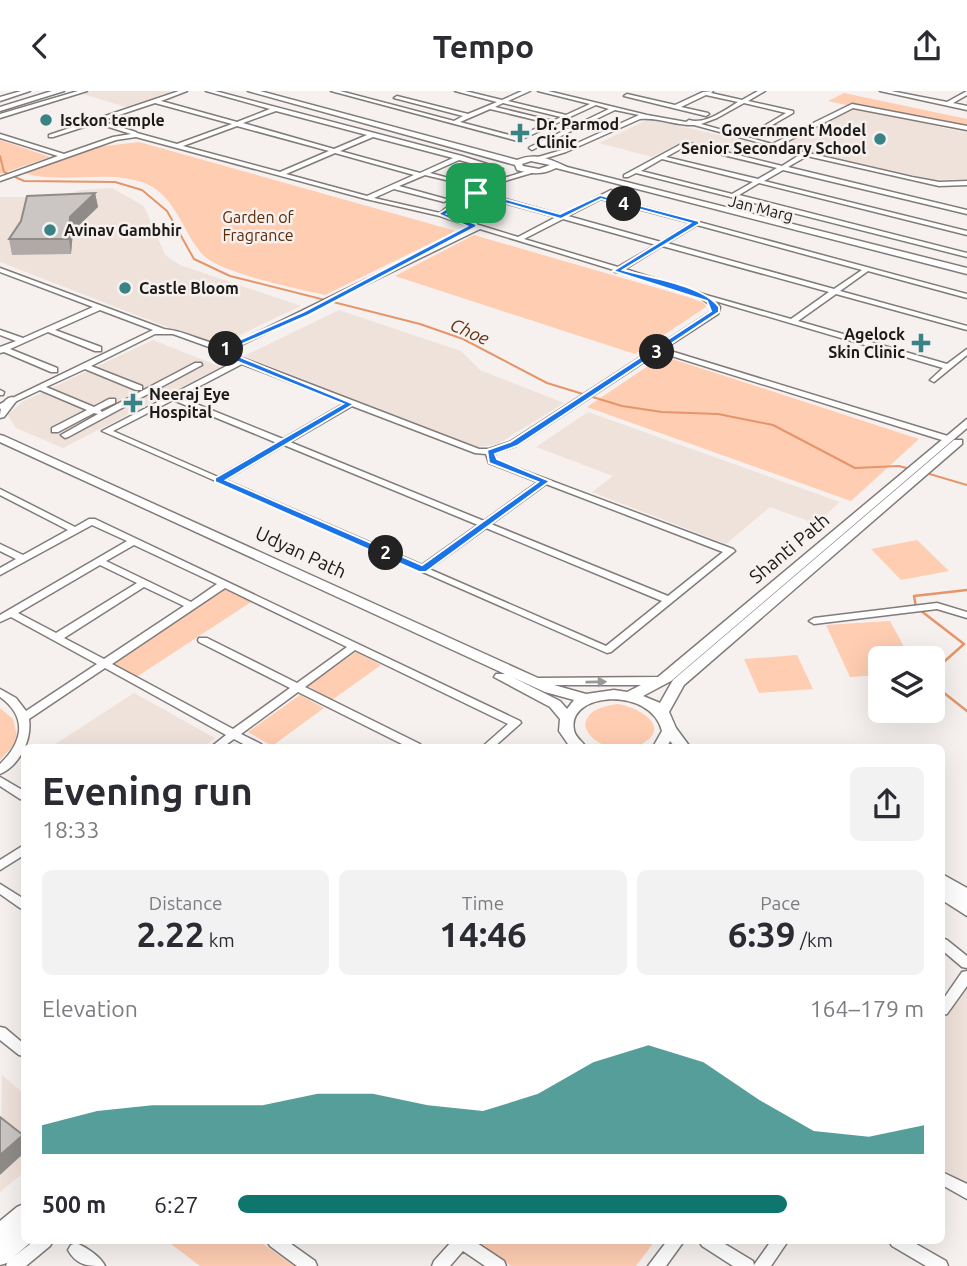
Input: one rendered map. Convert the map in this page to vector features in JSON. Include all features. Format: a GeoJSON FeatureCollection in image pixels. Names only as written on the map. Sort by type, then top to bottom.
{"type":"FeatureCollection","features":[{"type":"Feature","properties":{"kind":"main road"},"geometry":{"type":"LineString","coordinates":[[0,107],[47,91]]}},
{"type":"Feature","properties":{"kind":"main road"},"geometry":{"type":"LineString","coordinates":[[0,107],[60,91]]}},
{"type":"Feature","properties":{"kind":"main road"},"geometry":{"type":"LineString","coordinates":[[252,91],[521,163]]}},
{"type":"Feature","properties":{"kind":"main road"},"geometry":{"type":"LineString","coordinates":[[262,91],[521,163],[533,171],[551,165]]}},
{"type":"Feature","properties":{"kind":"main road","name":"Jan Marg"},"geometry":{"type":"LineString","coordinates":[[521,163],[540,158],[551,165],[967,274]]}},
{"type":"Feature","properties":{"kind":"main road"},"geometry":{"type":"LineString","coordinates":[[0,415],[2,400]]}},
{"type":"Feature","properties":{"kind":"main road"},"geometry":{"type":"LineString","coordinates":[[899,486],[928,461],[960,440],[967,422]]}},
{"type":"Feature","properties":{"kind":"main road","name":"Udyan Path"},"geometry":{"type":"LineString","coordinates":[[0,438],[531,681],[587,699]]}},
{"type":"Feature","properties":{"kind":"main road","name":"Udyan Path"},"geometry":{"type":"LineString","coordinates":[[0,445],[461,657],[555,704],[567,718]]}},
{"type":"Feature","properties":{"kind":"main road","name":"Shanti Path"},"geometry":{"type":"LineString","coordinates":[[631,696],[662,681],[899,486]]}},
{"type":"Feature","properties":{"kind":"main road","name":"Shanti Path"},"geometry":{"type":"LineString","coordinates":[[662,712],[678,683],[899,486]]}},
{"type":"Feature","properties":{"kind":"main road"},"geometry":{"type":"LineString","coordinates":[[531,681],[662,681]]}},
{"type":"Feature","properties":{"kind":"main road"},"geometry":{"type":"LineString","coordinates":[[573,744],[566,727],[567,718],[579,703],[610,694],[631,696],[650,703],[662,712],[669,730],[681,744]]}},
{"type":"Feature","properties":{"kind":"main road"},"geometry":{"type":"LineString","coordinates":[[663,744],[669,730]]}},
{"type":"Feature","properties":{"kind":"main road"},"geometry":{"type":"LineString","coordinates":[[945,882],[967,897]]}},
{"type":"Feature","properties":{"kind":"main road"},"geometry":{"type":"LineString","coordinates":[[945,894],[967,910]]}},
{"type":"Feature","properties":{"kind":"main road"},"geometry":{"type":"LineString","coordinates":[[0,1234],[21,1216]]}},
{"type":"Feature","properties":{"kind":"main road"},"geometry":{"type":"LineString","coordinates":[[0,1257],[21,1239]]}},
{"type":"Feature","properties":{"kind":"street"},"geometry":{"type":"LineString","coordinates":[[0,99],[27,91]]}},
{"type":"Feature","properties":{"kind":"street"},"geometry":{"type":"LineString","coordinates":[[0,116],[84,91]]}},
{"type":"Feature","properties":{"kind":"street"},"geometry":{"type":"LineString","coordinates":[[51,136],[184,91]]}},
{"type":"Feature","properties":{"kind":"street"},"geometry":{"type":"LineString","coordinates":[[209,91],[500,169]]}},
{"type":"Feature","properties":{"kind":"street"},"geometry":{"type":"LineString","coordinates":[[334,91],[518,139],[595,104]]}},
{"type":"Feature","properties":{"kind":"street"},"geometry":{"type":"LineString","coordinates":[[383,103],[413,91]]}},
{"type":"Feature","properties":{"kind":"street"},"geometry":{"type":"LineString","coordinates":[[458,91],[566,117]]}},
{"type":"Feature","properties":{"kind":"street"},"geometry":{"type":"LineString","coordinates":[[453,123],[527,91]]}},
{"type":"Feature","properties":{"kind":"street"},"geometry":{"type":"LineString","coordinates":[[541,91],[690,123],[773,146],[934,183],[967,183]]}},
{"type":"Feature","properties":{"kind":"street"},"geometry":{"type":"LineString","coordinates":[[606,106],[639,91]]}},
{"type":"Feature","properties":{"kind":"street"},"geometry":{"type":"LineString","coordinates":[[690,123],[699,123],[762,91]]}},
{"type":"Feature","properties":{"kind":"street"},"geometry":{"type":"LineString","coordinates":[[883,91],[967,108]]}},
{"type":"Feature","properties":{"kind":"street"},"geometry":{"type":"LineString","coordinates":[[953,91],[967,93]]}},
{"type":"Feature","properties":{"kind":"street"},"geometry":{"type":"LineString","coordinates":[[676,107],[708,92],[791,112],[767,125],[797,133]]}},
{"type":"Feature","properties":{"kind":"street"},"geometry":{"type":"LineString","coordinates":[[948,104],[967,93]]}},
{"type":"Feature","properties":{"kind":"street"},"geometry":{"type":"LineString","coordinates":[[627,96],[706,114]]}},
{"type":"Feature","properties":{"kind":"street"},"geometry":{"type":"LineString","coordinates":[[397,98],[468,116]]}},
{"type":"Feature","properties":{"kind":"street"},"geometry":{"type":"LineString","coordinates":[[156,101],[423,174],[661,245],[967,328]]}},
{"type":"Feature","properties":{"kind":"street"},"geometry":{"type":"LineString","coordinates":[[773,146],[852,106],[967,128]]}},
{"type":"Feature","properties":{"kind":"street"},"geometry":{"type":"LineString","coordinates":[[0,107],[22,110]]}},
{"type":"Feature","properties":{"kind":"street"},"geometry":{"type":"LineString","coordinates":[[488,107],[573,128]]}},
{"type":"Feature","properties":{"kind":"street"},"geometry":{"type":"LineString","coordinates":[[532,148],[615,108]]}},
{"type":"Feature","properties":{"kind":"street"},"geometry":{"type":"LineString","coordinates":[[178,146],[276,109]]}},
{"type":"Feature","properties":{"kind":"street"},"geometry":{"type":"LineString","coordinates":[[540,158],[564,151],[643,115]]}},
{"type":"Feature","properties":{"kind":"street"},"geometry":{"type":"LineString","coordinates":[[96,121],[178,146],[432,214],[617,271],[949,367]]}},
{"type":"Feature","properties":{"kind":"street"},"geometry":{"type":"LineString","coordinates":[[0,135],[63,156]]}},
{"type":"Feature","properties":{"kind":"street"},"geometry":{"type":"LineString","coordinates":[[0,179],[115,138],[136,135],[146,137]]}},
{"type":"Feature","properties":{"kind":"street"},"geometry":{"type":"LineString","coordinates":[[281,174],[372,135]]}},
{"type":"Feature","properties":{"kind":"street"},"geometry":{"type":"LineString","coordinates":[[626,176],[685,145],[967,212]]}},
{"type":"Feature","properties":{"kind":"street"},"geometry":{"type":"LineString","coordinates":[[798,148],[806,154]]}},
{"type":"Feature","properties":{"kind":"street"},"geometry":{"type":"LineString","coordinates":[[551,165],[564,151]]}},
{"type":"Feature","properties":{"kind":"street"},"geometry":{"type":"LineString","coordinates":[[733,196],[806,154]]}},
{"type":"Feature","properties":{"kind":"street"},"geometry":{"type":"LineString","coordinates":[[368,198],[466,155]]}},
{"type":"Feature","properties":{"kind":"street"},"geometry":{"type":"LineString","coordinates":[[661,157],[967,233]]}},
{"type":"Feature","properties":{"kind":"street"},"geometry":{"type":"LineString","coordinates":[[506,179],[521,163]]}},
{"type":"Feature","properties":{"kind":"street"},"geometry":{"type":"LineString","coordinates":[[442,215],[474,189],[533,171]]}},
{"type":"Feature","properties":{"kind":"street"},"geometry":{"type":"LineString","coordinates":[[635,171],[967,255]]}},
{"type":"Feature","properties":{"kind":"street"},"geometry":{"type":"LineString","coordinates":[[911,199],[934,183]]}},
{"type":"Feature","properties":{"kind":"street"},"geometry":{"type":"LineString","coordinates":[[948,184],[967,191]]}},
{"type":"Feature","properties":{"kind":"street"},"geometry":{"type":"LineString","coordinates":[[394,187],[444,200]]}},
{"type":"Feature","properties":{"kind":"street"},"geometry":{"type":"LineString","coordinates":[[518,239],[611,192]]}},
{"type":"Feature","properties":{"kind":"street"},"geometry":{"type":"LineString","coordinates":[[600,197],[967,296]]}},
{"type":"Feature","properties":{"kind":"street"},"geometry":{"type":"LineString","coordinates":[[432,214],[433,211],[458,202]]}},
{"type":"Feature","properties":{"kind":"street"},"geometry":{"type":"LineString","coordinates":[[432,214],[476,228]]}},
{"type":"Feature","properties":{"kind":"street"},"geometry":{"type":"LineString","coordinates":[[617,271],[696,223]]}},
{"type":"Feature","properties":{"kind":"street"},"geometry":{"type":"LineString","coordinates":[[0,270],[216,352],[237,350],[263,334],[476,228]]}},
{"type":"Feature","properties":{"kind":"street"},"geometry":{"type":"LineString","coordinates":[[793,321],[867,269]]}},
{"type":"Feature","properties":{"kind":"street"},"geometry":{"type":"LineString","coordinates":[[0,278],[11,274]]}},
{"type":"Feature","properties":{"kind":"street"},"geometry":{"type":"LineString","coordinates":[[227,350],[242,361],[350,404],[478,451],[491,452],[513,444],[715,312],[716,307],[710,300],[696,293]]}},
{"type":"Feature","properties":{"kind":"street"},"geometry":{"type":"LineString","coordinates":[[2,350],[100,307]]}},
{"type":"Feature","properties":{"kind":"street"},"geometry":{"type":"LineString","coordinates":[[49,330],[98,349]]}},
{"type":"Feature","properties":{"kind":"street"},"geometry":{"type":"LineString","coordinates":[[0,332],[23,341]]}},
{"type":"Feature","properties":{"kind":"street"},"geometry":{"type":"LineString","coordinates":[[2,400],[39,387],[124,347],[163,332]]}},
{"type":"Feature","properties":{"kind":"street"},"geometry":{"type":"LineString","coordinates":[[2,350],[54,370]]}},
{"type":"Feature","properties":{"kind":"street"},"geometry":{"type":"LineString","coordinates":[[660,350],[960,440]]}},
{"type":"Feature","properties":{"kind":"street"},"geometry":{"type":"LineString","coordinates":[[934,380],[967,351]]}},
{"type":"Feature","properties":{"kind":"street"},"geometry":{"type":"LineString","coordinates":[[242,361],[106,431],[607,650],[730,551],[492,461],[491,452]]}},
{"type":"Feature","properties":{"kind":"street"},"geometry":{"type":"LineString","coordinates":[[55,430],[186,365]]}},
{"type":"Feature","properties":{"kind":"street"},"geometry":{"type":"LineString","coordinates":[[65,435],[198,365]]}},
{"type":"Feature","properties":{"kind":"street"},"geometry":{"type":"LineString","coordinates":[[85,366],[139,388]]}},
{"type":"Feature","properties":{"kind":"street"},"geometry":{"type":"LineString","coordinates":[[39,387],[104,414]]}},
{"type":"Feature","properties":{"kind":"street"},"geometry":{"type":"LineString","coordinates":[[173,397],[669,600]]}},
{"type":"Feature","properties":{"kind":"street"},"geometry":{"type":"LineString","coordinates":[[218,480],[350,404]]}},
{"type":"Feature","properties":{"kind":"street"},"geometry":{"type":"LineString","coordinates":[[423,569],[545,481]]}},
{"type":"Feature","properties":{"kind":"street"},"geometry":{"type":"LineString","coordinates":[[0,492],[75,530]]}},
{"type":"Feature","properties":{"kind":"street"},"geometry":{"type":"LineString","coordinates":[[0,572],[92,521],[516,723],[491,744]]}},
{"type":"Feature","properties":{"kind":"street"},"geometry":{"type":"LineString","coordinates":[[0,619],[134,541]]}},
{"type":"Feature","properties":{"kind":"street"},"geometry":{"type":"LineString","coordinates":[[0,547],[23,559]]}},
{"type":"Feature","properties":{"kind":"street"},"geometry":{"type":"LineString","coordinates":[[99,561],[189,605]]}},
{"type":"Feature","properties":{"kind":"street"},"geometry":{"type":"LineString","coordinates":[[56,638],[144,583]]}},
{"type":"Feature","properties":{"kind":"street"},"geometry":{"type":"LineString","coordinates":[[25,717],[224,584]]}},
{"type":"Feature","properties":{"kind":"street"},"geometry":{"type":"LineString","coordinates":[[814,621],[937,606],[967,615]]}},
{"type":"Feature","properties":{"kind":"street"},"geometry":{"type":"LineString","coordinates":[[11,613],[251,744]]}},
{"type":"Feature","properties":{"kind":"street"},"geometry":{"type":"LineString","coordinates":[[203,640],[410,744]]}},
{"type":"Feature","properties":{"kind":"street"},"geometry":{"type":"LineString","coordinates":[[220,744],[355,646]]}},
{"type":"Feature","properties":{"kind":"street"},"geometry":{"type":"LineString","coordinates":[[0,692],[15,701],[25,717],[24,739],[11,760],[0,770]]}},
{"type":"Feature","properties":{"kind":"street"},"geometry":{"type":"LineString","coordinates":[[0,781],[21,794]]}},
{"type":"Feature","properties":{"kind":"street"},"geometry":{"type":"LineString","coordinates":[[0,866],[21,851]]}},
{"type":"Feature","properties":{"kind":"street"},"geometry":{"type":"LineString","coordinates":[[0,888],[21,903]]}},
{"type":"Feature","properties":{"kind":"street"},"geometry":{"type":"LineString","coordinates":[[945,945],[967,963]]}},
{"type":"Feature","properties":{"kind":"street"},"geometry":{"type":"LineString","coordinates":[[947,991],[967,976]]}},
{"type":"Feature","properties":{"kind":"street"},"geometry":{"type":"LineString","coordinates":[[0,1032],[21,1049]]}},
{"type":"Feature","properties":{"kind":"street"},"geometry":{"type":"LineString","coordinates":[[945,1180],[967,1192]]}},
{"type":"Feature","properties":{"kind":"street"},"geometry":{"type":"LineString","coordinates":[[14,1266],[41,1244]]}},
{"type":"Feature","properties":{"kind":"street"},"geometry":{"type":"LineString","coordinates":[[279,1244],[302,1264]]}},
{"type":"Feature","properties":{"kind":"street"},"geometry":{"type":"LineString","coordinates":[[440,1266],[459,1244]]}},
{"type":"Feature","properties":{"kind":"street"},"geometry":{"type":"LineString","coordinates":[[466,1244],[498,1266]]}},
{"type":"Feature","properties":{"kind":"street"},"geometry":{"type":"LineString","coordinates":[[656,1266],[674,1244]]}},
{"type":"Feature","properties":{"kind":"street"},"geometry":{"type":"LineString","coordinates":[[712,1244],[747,1266]]}},
{"type":"Feature","properties":{"kind":"street"},"geometry":{"type":"LineString","coordinates":[[762,1266],[778,1244]]}},
{"type":"Feature","properties":{"kind":"street"},"geometry":{"type":"LineString","coordinates":[[902,1244],[940,1266]]}},
{"type":"Feature","properties":{"kind":"street"},"geometry":{"type":"LineString","coordinates":[[76,1250],[97,1266]]}},
{"type":"Feature","properties":{"kind":"shaded area"},"geometry":{"type":"Polygon","coordinates":[[[92,91],[181,91],[129,108],[83,94],[92,91]]]}},
{"type":"Feature","properties":{"kind":"shaded area","name":"Government Model Senior Secondary School"},"geometry":{"type":"Polygon","coordinates":[[[851,107],[967,133],[967,179],[933,180],[781,145],[851,107]]]}},
{"type":"Feature","properties":{"kind":"shaded area"},"geometry":{"type":"Polygon","coordinates":[[[649,119],[750,142],[730,153],[681,142],[652,157],[599,143],[649,119]]]}},
{"type":"Feature","properties":{"kind":"shaded area"},"geometry":{"type":"Polygon","coordinates":[[[112,188],[144,206],[165,255],[180,265],[301,306],[216,346],[0,262],[0,197],[53,197],[82,190],[112,188]]]}},
{"type":"Feature","properties":{"kind":"shaded area"},"geometry":{"type":"Polygon","coordinates":[[[339,310],[461,351],[480,370],[564,403],[498,444],[478,447],[244,356],[339,310]]]}},
{"type":"Feature","properties":{"kind":"shaded area"},"geometry":{"type":"Polygon","coordinates":[[[153,340],[221,367],[63,448],[16,428],[8,415],[22,402],[153,340]]]}},
{"type":"Feature","properties":{"kind":"shaded area"},"geometry":{"type":"Polygon","coordinates":[[[588,412],[840,502],[816,524],[770,507],[726,544],[592,492],[613,476],[536,447],[588,412]]]}},
{"type":"Feature","properties":{"kind":"shaded area"},"geometry":{"type":"Polygon","coordinates":[[[134,693],[215,738],[207,744],[56,744],[134,693]]]}},
{"type":"Feature","properties":{"kind":"shaded area"},"geometry":{"type":"Polygon","coordinates":[[[966,987],[967,1184],[945,1172],[945,1017],[966,987]]]}},
{"type":"Feature","properties":{"kind":"shaded area"},"geometry":{"type":"Polygon","coordinates":[[[2,1075],[21,1091],[21,1174],[0,1192],[2,1075]]]}},
{"type":"Feature","properties":{"kind":"green space"},"geometry":{"type":"Polygon","coordinates":[[[844,93],[967,119],[967,132],[828,101],[844,93]]]}},
{"type":"Feature","properties":{"kind":"green space"},"geometry":{"type":"Polygon","coordinates":[[[0,140],[50,157],[0,174],[0,140]]]}},
{"type":"Feature","properties":{"kind":"green space","name":"Garden of Fragrance"},"geometry":{"type":"Polygon","coordinates":[[[139,142],[456,231],[325,295],[261,279],[213,262],[196,246],[165,197],[147,184],[117,177],[54,178],[24,173],[97,147],[139,142]]]}},
{"type":"Feature","properties":{"kind":"green space"},"geometry":{"type":"Polygon","coordinates":[[[474,235],[688,297],[704,303],[706,307],[635,354],[395,276],[474,235]]]}},
{"type":"Feature","properties":{"kind":"green space"},"geometry":{"type":"Polygon","coordinates":[[[663,356],[919,439],[851,501],[587,407],[663,356]]]}},
{"type":"Feature","properties":{"kind":"green space"},"geometry":{"type":"Polygon","coordinates":[[[917,540],[949,571],[901,580],[871,549],[917,540]]]}},
{"type":"Feature","properties":{"kind":"green space"},"geometry":{"type":"Polygon","coordinates":[[[223,588],[251,602],[135,678],[107,662],[223,588]]]}},
{"type":"Feature","properties":{"kind":"green space"},"geometry":{"type":"Polygon","coordinates":[[[890,621],[904,646],[868,646],[868,676],[850,677],[826,625],[890,621]]]}},
{"type":"Feature","properties":{"kind":"green space"},"geometry":{"type":"Polygon","coordinates":[[[356,652],[381,665],[332,700],[308,686],[356,652]]]}},
{"type":"Feature","properties":{"kind":"green space"},"geometry":{"type":"Polygon","coordinates":[[[797,655],[813,689],[759,693],[744,659],[797,655]]]}},
{"type":"Feature","properties":{"kind":"green space"},"geometry":{"type":"Polygon","coordinates":[[[300,695],[324,708],[275,744],[269,744],[248,732],[300,695]]]}},
{"type":"Feature","properties":{"kind":"green space"},"geometry":{"type":"Polygon","coordinates":[[[617,704],[642,713],[653,724],[651,737],[642,744],[603,744],[593,739],[585,725],[589,715],[601,708],[617,704]]]}},
{"type":"Feature","properties":{"kind":"green space"},"geometry":{"type":"Polygon","coordinates":[[[0,708],[13,719],[18,740],[0,760],[0,708]]]}},
{"type":"Feature","properties":{"kind":"green space"},"geometry":{"type":"Polygon","coordinates":[[[171,1244],[263,1244],[294,1266],[200,1266],[171,1244]]]}},
{"type":"Feature","properties":{"kind":"green space"},"geometry":{"type":"Polygon","coordinates":[[[479,1244],[653,1244],[636,1266],[511,1266],[479,1244]]]}},
{"type":"Feature","properties":{"kind":"building"},"geometry":{"type":"Polygon","coordinates":[[[95,193],[70,217],[69,239],[9,239],[21,221],[27,196],[95,193]]]}},
{"type":"Feature","properties":{"kind":"building"},"geometry":{"type":"Polygon","coordinates":[[[0,1117],[21,1133],[21,1137],[0,1155],[0,1117]]]}},
{"type":"Feature","properties":{"kind":"waterway","name":"Choe"},"geometry":{"type":"LineString","coordinates":[[0,156],[4,172],[24,181],[115,182],[142,190],[167,211],[194,259],[230,276],[420,324],[463,339],[547,383],[622,406],[662,412],[718,414],[773,425],[855,468],[899,466],[910,469]]}},
{"type":"Feature","properties":{"kind":"waterway","name":"Choe"},"geometry":{"type":"LineString","coordinates":[[926,473],[967,485]]}},
{"type":"Feature","properties":{"kind":"waterway","name":"Choe"},"geometry":{"type":"LineString","coordinates":[[967,590],[914,596],[916,607],[964,644],[937,668],[934,685],[967,711]]}},
{"type":"Feature","properties":{"kind":"place","name":"Isckon temple"},"geometry":{"type":"Point","coordinates":[46,120]}},
{"type":"Feature","properties":{"kind":"place","name":"Dr. Parmod Clinic"},"geometry":{"type":"Point","coordinates":[520,133]}},
{"type":"Feature","properties":{"kind":"place","name":"Government Model Senior Secondary School"},"geometry":{"type":"Point","coordinates":[880,139]}},
{"type":"Feature","properties":{"kind":"place","name":"Avinav Gambhir"},"geometry":{"type":"Point","coordinates":[50,230]}},
{"type":"Feature","properties":{"kind":"place","name":"Castle Bloom"},"geometry":{"type":"Point","coordinates":[125,288]}},
{"type":"Feature","properties":{"kind":"place","name":"Agelock Skin Clinic"},"geometry":{"type":"Point","coordinates":[921,343]}},
{"type":"Feature","properties":{"kind":"place","name":"Neeraj Eye Hospital"},"geometry":{"type":"Point","coordinates":[133,403]}},
{"type":"Feature","properties":{"kind":"route"},"geometry":{"type":"LineString","coordinates":[[476,193],[561,217],[600,197],[696,223],[617,271],[696,293],[710,300],[716,307],[715,312],[513,444],[491,452],[492,461],[545,481],[423,569],[218,480],[350,404],[242,361],[231,356],[226,348],[306,313],[473,226],[442,214],[476,193]]}}]}
